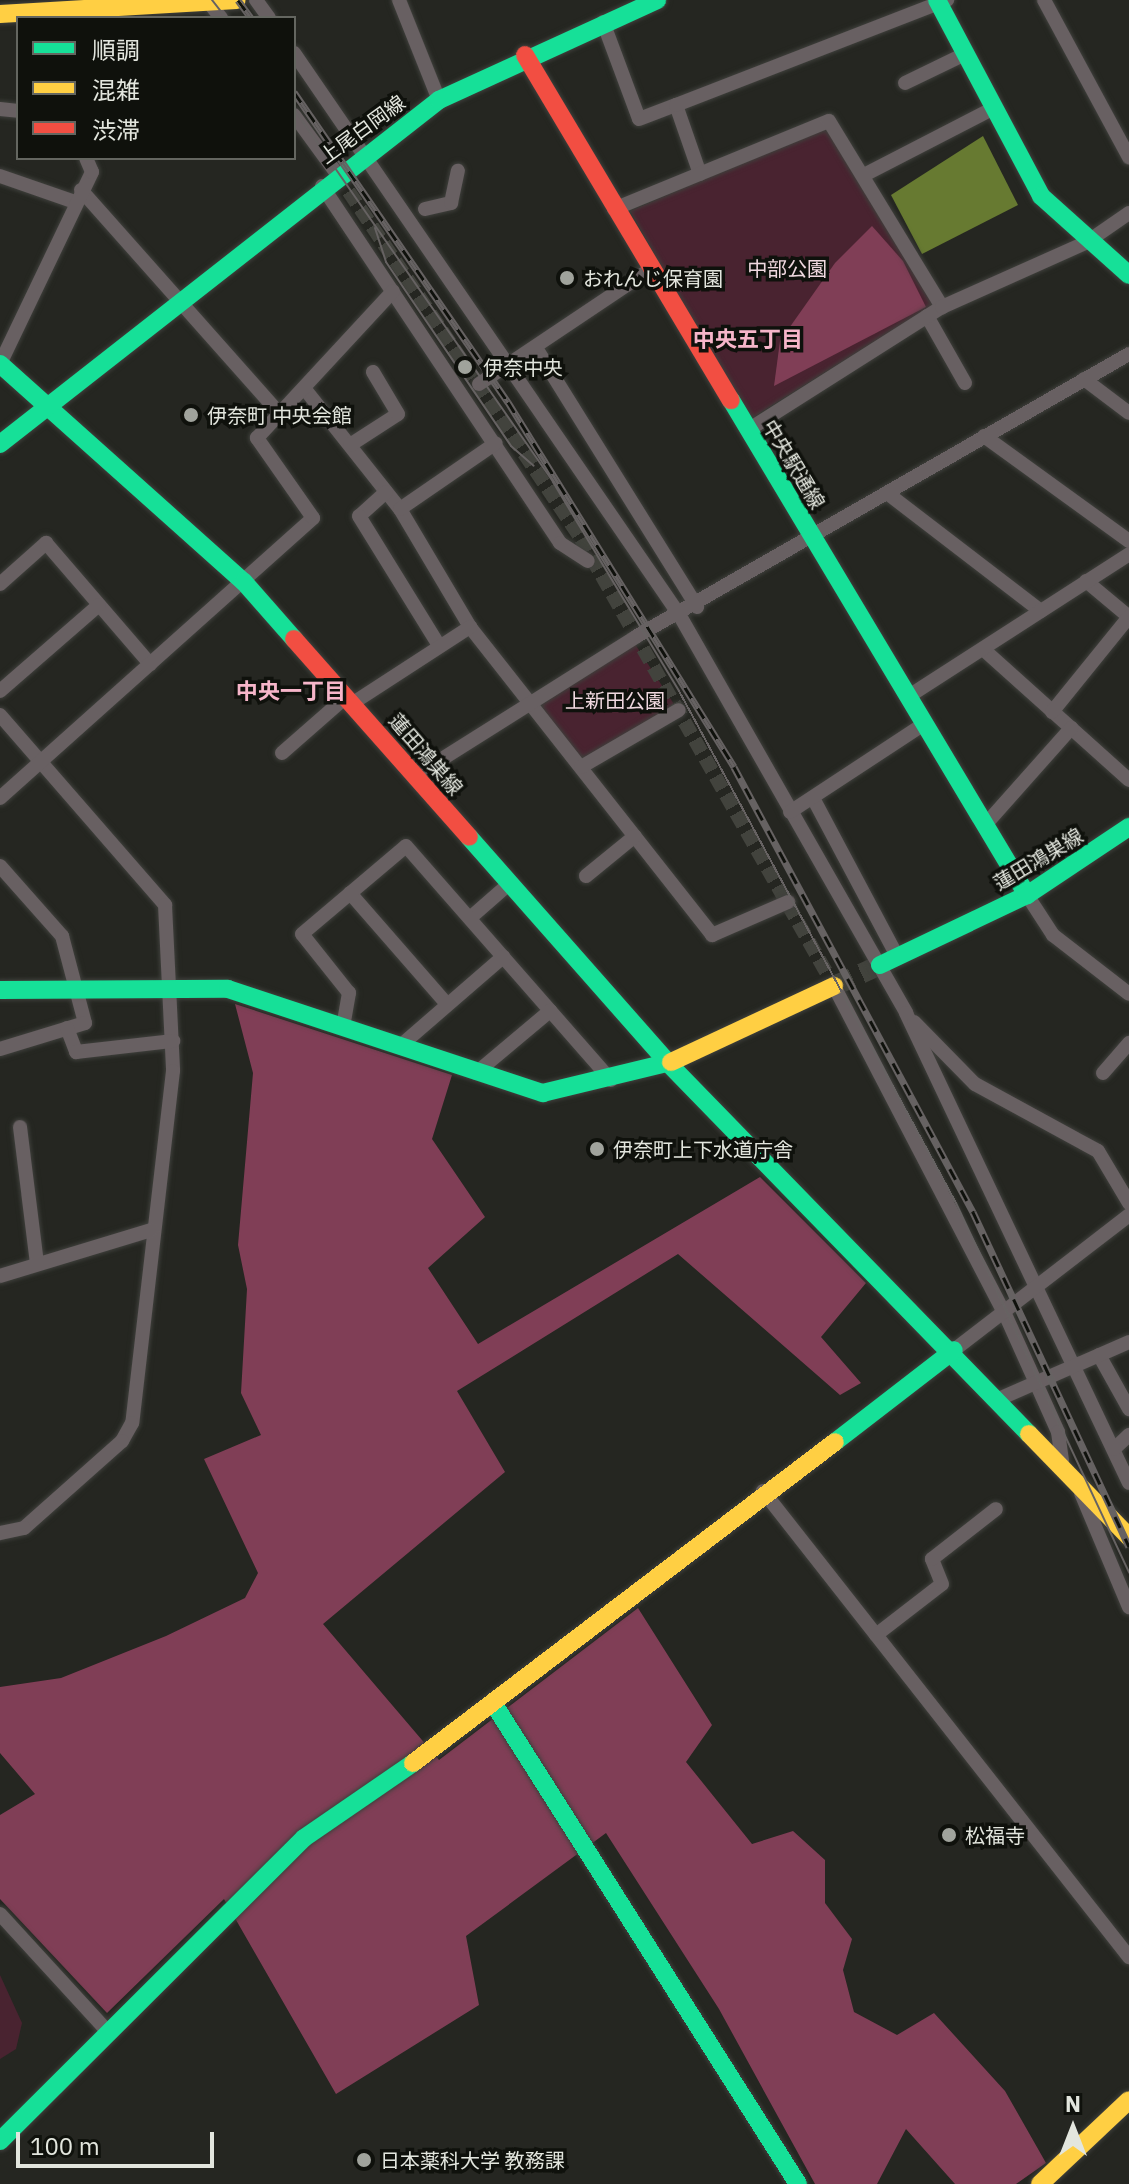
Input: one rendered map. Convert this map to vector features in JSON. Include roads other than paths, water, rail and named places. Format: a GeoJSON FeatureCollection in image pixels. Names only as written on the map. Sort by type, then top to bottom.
{"type":"FeatureCollection","features":[{"type":"Feature","properties":{"kind":"street"},"geometry":{"type":"LineString","coordinates":[[0,14],[46,10],[213,8],[237,0]]}},
{"type":"Feature","properties":{"kind":"street"},"geometry":{"type":"LineString","coordinates":[[399,0],[439,100]]}},
{"type":"Feature","properties":{"kind":"street","name":"上尾白岡線"},"geometry":{"type":"LineString","coordinates":[[0,444],[337,174],[439,100],[525,55],[657,0]]}},
{"type":"Feature","properties":{"kind":"street"},"geometry":{"type":"LineString","coordinates":[[1044,0],[1129,157]]}},
{"type":"Feature","properties":{"kind":"street"},"geometry":{"type":"LineString","coordinates":[[603,22],[639,119],[941,1],[963,55],[1041,196],[1087,242],[1129,275]]}},
{"type":"Feature","properties":{"kind":"street","name":"中央駅通線"},"geometry":{"type":"LineString","coordinates":[[525,55],[614,209],[1027,895]]}},
{"type":"Feature","properties":{"kind":"street"},"geometry":{"type":"LineString","coordinates":[[905,83],[963,55]]}},
{"type":"Feature","properties":{"kind":"street"},"geometry":{"type":"LineString","coordinates":[[296,56],[512,363],[680,616],[906,1013],[1129,1483]]}},
{"type":"Feature","properties":{"kind":"street"},"geometry":{"type":"LineString","coordinates":[[676,105],[700,174]]}},
{"type":"Feature","properties":{"kind":"street"},"geometry":{"type":"LineString","coordinates":[[864,175],[992,109]]}},
{"type":"Feature","properties":{"kind":"street"},"geometry":{"type":"LineString","coordinates":[[296,118],[337,174]]}},
{"type":"Feature","properties":{"kind":"street"},"geometry":{"type":"LineString","coordinates":[[614,209],[829,121],[942,307]]}},
{"type":"Feature","properties":{"kind":"street"},"geometry":{"type":"LineString","coordinates":[[0,364],[92,172],[87,160]]}},
{"type":"Feature","properties":{"kind":"street"},"geometry":{"type":"LineString","coordinates":[[425,209],[451,203],[458,171]]}},
{"type":"Feature","properties":{"kind":"street"},"geometry":{"type":"LineString","coordinates":[[0,176],[78,196],[179,300],[279,413]]}},
{"type":"Feature","properties":{"kind":"street"},"geometry":{"type":"LineString","coordinates":[[322,186],[560,543],[588,561]]}},
{"type":"Feature","properties":{"kind":"street"},"geometry":{"type":"LineString","coordinates":[[748,430],[942,307],[1087,242],[1129,213]]}},
{"type":"Feature","properties":{"kind":"street"},"geometry":{"type":"LineString","coordinates":[[479,384],[652,268]]}},
{"type":"Feature","properties":{"kind":"street"},"geometry":{"type":"LineString","coordinates":[[0,798],[313,518],[257,438],[393,291]]}},
{"type":"Feature","properties":{"kind":"street"},"geometry":{"type":"LineString","coordinates":[[927,316],[965,383]]}},
{"type":"Feature","properties":{"kind":"street"},"geometry":{"type":"LineString","coordinates":[[536,348],[697,607]]}},
{"type":"Feature","properties":{"kind":"street"},"geometry":{"type":"LineString","coordinates":[[415,776],[887,493],[1129,354]]}},
{"type":"Feature","properties":{"kind":"street","name":"蓮田鴻巣線"},"geometry":{"type":"LineString","coordinates":[[0,364],[49,403],[244,582],[668,1063],[1001,1398],[1067,1466],[1129,1537]]}},
{"type":"Feature","properties":{"kind":"street"},"geometry":{"type":"LineString","coordinates":[[350,445],[398,414],[373,372]]}},
{"type":"Feature","properties":{"kind":"street"},"geometry":{"type":"LineString","coordinates":[[1084,379],[1129,413]]}},
{"type":"Feature","properties":{"kind":"street"},"geometry":{"type":"LineString","coordinates":[[304,388],[400,509],[470,627],[712,935],[788,902]]}},
{"type":"Feature","properties":{"kind":"street"},"geometry":{"type":"LineString","coordinates":[[984,436],[1129,541]]}},
{"type":"Feature","properties":{"kind":"street"},"geometry":{"type":"LineString","coordinates":[[400,509],[496,443]]}},
{"type":"Feature","properties":{"kind":"street"},"geometry":{"type":"LineString","coordinates":[[386,492],[359,516],[438,644]]}},
{"type":"Feature","properties":{"kind":"street"},"geometry":{"type":"LineString","coordinates":[[887,493],[1041,611]]}},
{"type":"Feature","properties":{"kind":"street"},"geometry":{"type":"LineString","coordinates":[[0,584],[46,543],[150,664]]}},
{"type":"Feature","properties":{"kind":"street"},"geometry":{"type":"LineString","coordinates":[[909,696],[1129,554]]}},
{"type":"Feature","properties":{"kind":"street"},"geometry":{"type":"LineString","coordinates":[[1052,712],[1129,617],[1086,581]]}},
{"type":"Feature","properties":{"kind":"street"},"geometry":{"type":"LineString","coordinates":[[0,691],[99,605]]}},
{"type":"Feature","properties":{"kind":"street"},"geometry":{"type":"LineString","coordinates":[[282,753],[350,700],[470,627]]}},
{"type":"Feature","properties":{"kind":"street"},"geometry":{"type":"LineString","coordinates":[[983,649],[1129,780]]}},
{"type":"Feature","properties":{"kind":"street"},"geometry":{"type":"LineString","coordinates":[[581,767],[679,710]]}},
{"type":"Feature","properties":{"kind":"street"},"geometry":{"type":"LineString","coordinates":[[0,715],[165,905],[173,1041],[170,1129],[151,1230],[148,1320],[132,1423],[122,1441],[24,1528],[0,1533]]}},
{"type":"Feature","properties":{"kind":"street"},"geometry":{"type":"LineString","coordinates":[[790,812],[924,724]]}},
{"type":"Feature","properties":{"kind":"street"},"geometry":{"type":"LineString","coordinates":[[985,825],[1071,728]]}},
{"type":"Feature","properties":{"kind":"street"},"geometry":{"type":"LineString","coordinates":[[813,798],[897,956]]}},
{"type":"Feature","properties":{"kind":"street","name":"蓮田鴻巣線"},"geometry":{"type":"LineString","coordinates":[[880,965],[1027,895],[1129,827]]}},
{"type":"Feature","properties":{"kind":"street"},"geometry":{"type":"LineString","coordinates":[[586,876],[635,836]]}},
{"type":"Feature","properties":{"kind":"street"},"geometry":{"type":"LineString","coordinates":[[343,1027],[349,993],[302,934],[406,846],[611,1080]]}},
{"type":"Feature","properties":{"kind":"street"},"geometry":{"type":"LineString","coordinates":[[0,866],[46,911],[81,989],[85,1023],[0,1049]]}},
{"type":"Feature","properties":{"kind":"street"},"geometry":{"type":"LineString","coordinates":[[470,918],[509,884]]}},
{"type":"Feature","properties":{"kind":"street"},"geometry":{"type":"LineString","coordinates":[[350,893],[446,1003]]}},
{"type":"Feature","properties":{"kind":"street"},"geometry":{"type":"LineString","coordinates":[[1027,895],[1053,935],[1129,994]]}},
{"type":"Feature","properties":{"kind":"street"},"geometry":{"type":"LineString","coordinates":[[399,1047],[446,1003],[503,957]]}},
{"type":"Feature","properties":{"kind":"street"},"geometry":{"type":"LineString","coordinates":[[0,990],[228,989],[543,1093],[611,1080],[668,1063],[834,986],[1005,1314],[1129,1607]]}},
{"type":"Feature","properties":{"kind":"street"},"geometry":{"type":"LineString","coordinates":[[476,1073],[550,1011]]}},
{"type":"Feature","properties":{"kind":"street"},"geometry":{"type":"LineString","coordinates":[[906,1013],[975,1084],[1098,1151],[1129,1203]]}},
{"type":"Feature","properties":{"kind":"street"},"geometry":{"type":"LineString","coordinates":[[67,1028],[76,1052],[173,1041]]}},
{"type":"Feature","properties":{"kind":"street"},"geometry":{"type":"LineString","coordinates":[[1103,1073],[1129,1043]]}},
{"type":"Feature","properties":{"kind":"street"},"geometry":{"type":"LineString","coordinates":[[20,1127],[37,1263]]}},
{"type":"Feature","properties":{"kind":"street"},"geometry":{"type":"LineString","coordinates":[[0,2141],[304,1838],[495,1706],[763,1491],[1005,1314],[1129,1215]]}},
{"type":"Feature","properties":{"kind":"street"},"geometry":{"type":"LineString","coordinates":[[0,1276],[151,1230]]}},
{"type":"Feature","properties":{"kind":"street"},"geometry":{"type":"LineString","coordinates":[[1001,1398],[1129,1342]]}},
{"type":"Feature","properties":{"kind":"street"},"geometry":{"type":"LineString","coordinates":[[1099,1355],[1129,1409]]}},
{"type":"Feature","properties":{"kind":"street"},"geometry":{"type":"LineString","coordinates":[[1114,1449],[1129,1435]]}},
{"type":"Feature","properties":{"kind":"street"},"geometry":{"type":"LineString","coordinates":[[763,1491],[1129,1957]]}},
{"type":"Feature","properties":{"kind":"street"},"geometry":{"type":"LineString","coordinates":[[876,1635],[942,1584],[932,1559],[996,1509]]}},
{"type":"Feature","properties":{"kind":"street"},"geometry":{"type":"LineString","coordinates":[[495,1706],[798,2184]]}},
{"type":"Feature","properties":{"kind":"street"},"geometry":{"type":"LineString","coordinates":[[0,1914],[108,2032]]}},
{"type":"Feature","properties":{"kind":"street"},"geometry":{"type":"LineString","coordinates":[[1040,2184],[1129,2100]]}},
{"type":"Feature","properties":{"kind":"tunnel"},"geometry":{"type":"LineString","coordinates":[[337,174],[581,539],[834,986]]}},
{"type":"Feature","properties":{"kind":"tunnel"},"geometry":{"type":"LineString","coordinates":[[834,986],[880,965]]}},
{"type":"Feature","properties":{"kind":"tram line"},"geometry":{"type":"LineString","coordinates":[[212,0],[224,16]]}},
{"type":"Feature","properties":{"kind":"tram line"},"geometry":{"type":"LineString","coordinates":[[296,112],[553,482],[679,691],[956,1203],[1129,1573]]}},
{"type":"Feature","properties":{"kind":"tram line"},"geometry":{"type":"LineString","coordinates":[[375,228],[386,262],[511,446],[534,466]]}},
{"type":"Feature","properties":{"kind":"railway"},"geometry":{"type":"LineString","coordinates":[[238,0],[250,16]]}},
{"type":"Feature","properties":{"kind":"railway"},"geometry":{"type":"LineString","coordinates":[[296,95],[508,402],[734,767],[973,1212],[1129,1546]]}},
{"type":"Feature","properties":{"kind":"place","name":"おれんじ保育園"},"geometry":{"type":"Point","coordinates":[567,278]}},
{"type":"Feature","properties":{"kind":"place","name":"伊奈中央"},"geometry":{"type":"Point","coordinates":[465,367]}},
{"type":"Feature","properties":{"kind":"place","name":"伊奈町 中央会館"},"geometry":{"type":"Point","coordinates":[191,415]}},
{"type":"Feature","properties":{"kind":"place","name":"伊奈町上下水道庁舎"},"geometry":{"type":"Point","coordinates":[597,1149]}},
{"type":"Feature","properties":{"kind":"place","name":"松福寺"},"geometry":{"type":"Point","coordinates":[949,1835]}},
{"type":"Feature","properties":{"kind":"place","name":"日本薬科大学 教務課"},"geometry":{"type":"Point","coordinates":[364,2160]}},
{"type":"Feature","properties":{"kind":"district","name":"中央五丁目"},"geometry":{"type":"Point","coordinates":[748,339]}},
{"type":"Feature","properties":{"kind":"district","name":"中央一丁目"},"geometry":{"type":"Point","coordinates":[291,691]}},
{"type":"Feature","properties":{"kind":"park label","name":"中部公園"},"geometry":{"type":"Point","coordinates":[787,268]}},
{"type":"Feature","properties":{"kind":"park label","name":"上新田公園"},"geometry":{"type":"Point","coordinates":[615,700]}}]}
